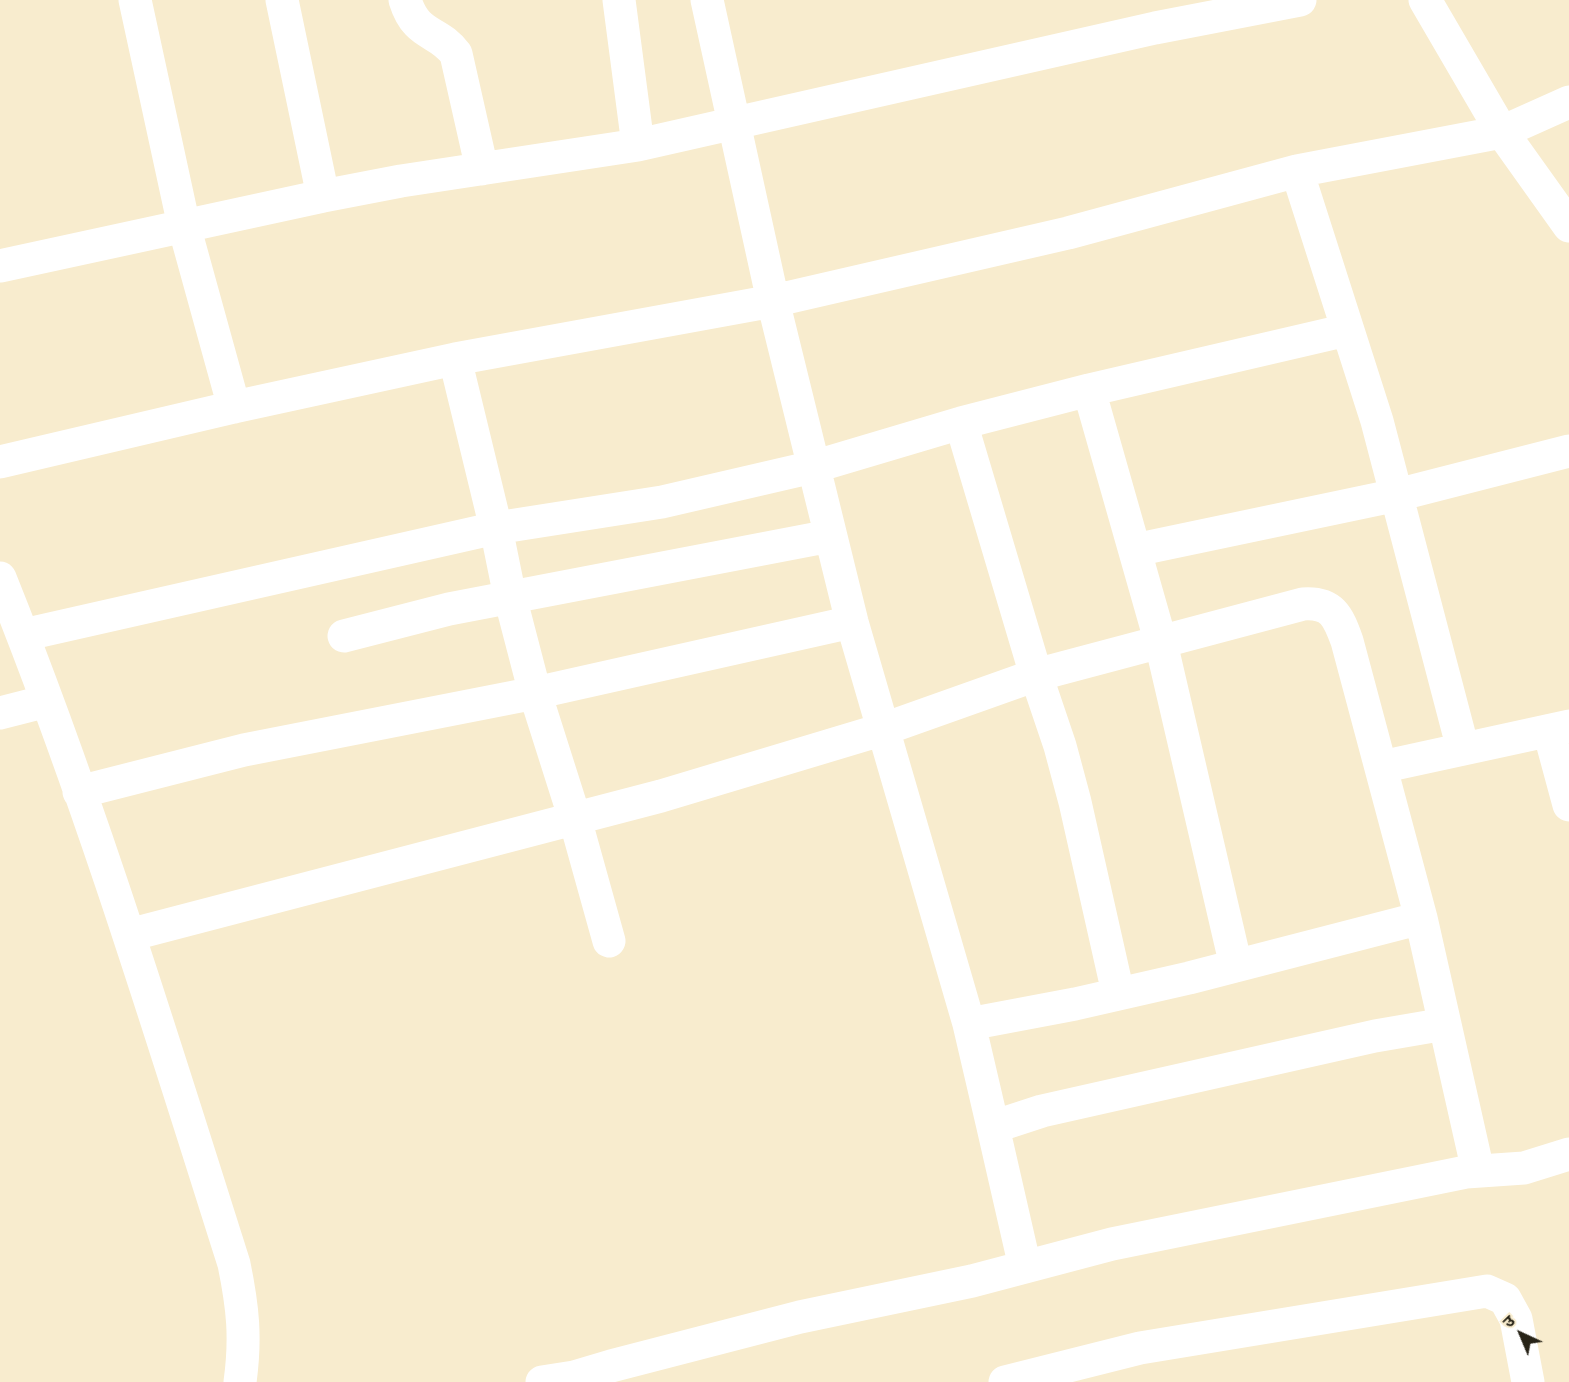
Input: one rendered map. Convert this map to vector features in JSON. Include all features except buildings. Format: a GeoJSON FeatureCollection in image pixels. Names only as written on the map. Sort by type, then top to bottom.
{"type":"FeatureCollection","features":[{"type":"Feature","properties":{"kind":"street"},"geometry":{"type":"LineString","coordinates":[[135,0],[184,226],[234,407]]}},
{"type":"Feature","properties":{"kind":"street"},"geometry":{"type":"LineString","coordinates":[[282,0],[323,196]]}},
{"type":"Feature","properties":{"kind":"street"},"geometry":{"type":"LineString","coordinates":[[405,0],[416,23],[456,54],[482,169]]}},
{"type":"Feature","properties":{"kind":"street"},"geometry":{"type":"LineString","coordinates":[[619,0],[638,145]]}},
{"type":"Feature","properties":{"kind":"street"},"geometry":{"type":"LineString","coordinates":[[707,0],[772,301],[830,536],[852,622],[969,1024],[1025,1267]]}},
{"type":"Feature","properties":{"kind":"street"},"geometry":{"type":"LineString","coordinates":[[0,266],[401,181],[638,145],[734,124],[1154,14],[1300,0]]}},
{"type":"Feature","properties":{"kind":"street"},"geometry":{"type":"LineString","coordinates":[[1425,0],[1502,132],[1569,226]]}},
{"type":"Feature","properties":{"kind":"street"},"geometry":{"type":"LineString","coordinates":[[0,462],[455,358],[772,301],[1068,233],[1297,171],[1502,132],[1569,102]]}},
{"type":"Feature","properties":{"kind":"street"},"geometry":{"type":"LineString","coordinates":[[1297,171],[1377,422],[1463,749]]}},
{"type":"Feature","properties":{"kind":"street"},"geometry":{"type":"LineString","coordinates":[[23,635],[496,528],[662,502],[813,467],[961,423],[1089,390],[1347,330]]}},
{"type":"Feature","properties":{"kind":"street"},"geometry":{"type":"LineString","coordinates":[[455,358],[496,528],[510,597],[535,693],[609,942]]}},
{"type":"Feature","properties":{"kind":"street"},"geometry":{"type":"LineString","coordinates":[[1089,390],[1161,643],[1236,966]]}},
{"type":"Feature","properties":{"kind":"street"},"geometry":{"type":"LineString","coordinates":[[961,423],[1036,675],[1060,746],[1075,802],[1118,993]]}},
{"type":"Feature","properties":{"kind":"street"},"geometry":{"type":"LineString","coordinates":[[1135,550],[1397,495],[1569,451]]}},
{"type":"Feature","properties":{"kind":"street"},"geometry":{"type":"LineString","coordinates":[[344,636],[449,609],[830,536]]}},
{"type":"Feature","properties":{"kind":"street"},"geometry":{"type":"LineString","coordinates":[[0,578],[23,635],[129,935],[234,1264],[240,1293],[245,1347],[240,1382]]}},
{"type":"Feature","properties":{"kind":"street"},"geometry":{"type":"LineString","coordinates":[[129,935],[661,796],[884,729],[1036,675],[1303,604],[1322,604],[1335,615],[1341,624],[1381,767],[1421,918],[1478,1171]]}},
{"type":"Feature","properties":{"kind":"street"},"geometry":{"type":"LineString","coordinates":[[79,792],[244,750],[535,693],[852,622]]}},
{"type":"Feature","properties":{"kind":"street"},"geometry":{"type":"LineString","coordinates":[[0,713],[46,701]]}},
{"type":"Feature","properties":{"kind":"street"},"geometry":{"type":"LineString","coordinates":[[1381,767],[1559,729],[1569,805]]}},
{"type":"Feature","properties":{"kind":"street"},"geometry":{"type":"LineString","coordinates":[[969,1024],[1075,1004],[1236,966],[1421,918]]}},
{"type":"Feature","properties":{"kind":"street"},"geometry":{"type":"LineString","coordinates":[[993,1127],[1042,1111],[1375,1036],[1445,1024]]}},
{"type":"Feature","properties":{"kind":"street"},"geometry":{"type":"LineString","coordinates":[[542,1382],[574,1377],[800,1317],[972,1281],[1112,1244],[1478,1171],[1524,1168],[1569,1154]]}},
{"type":"Feature","properties":{"kind":"street"},"geometry":{"type":"LineString","coordinates":[[1005,1382],[1140,1348],[1487,1291],[1505,1299],[1516,1319],[1528,1382]]}}]}
